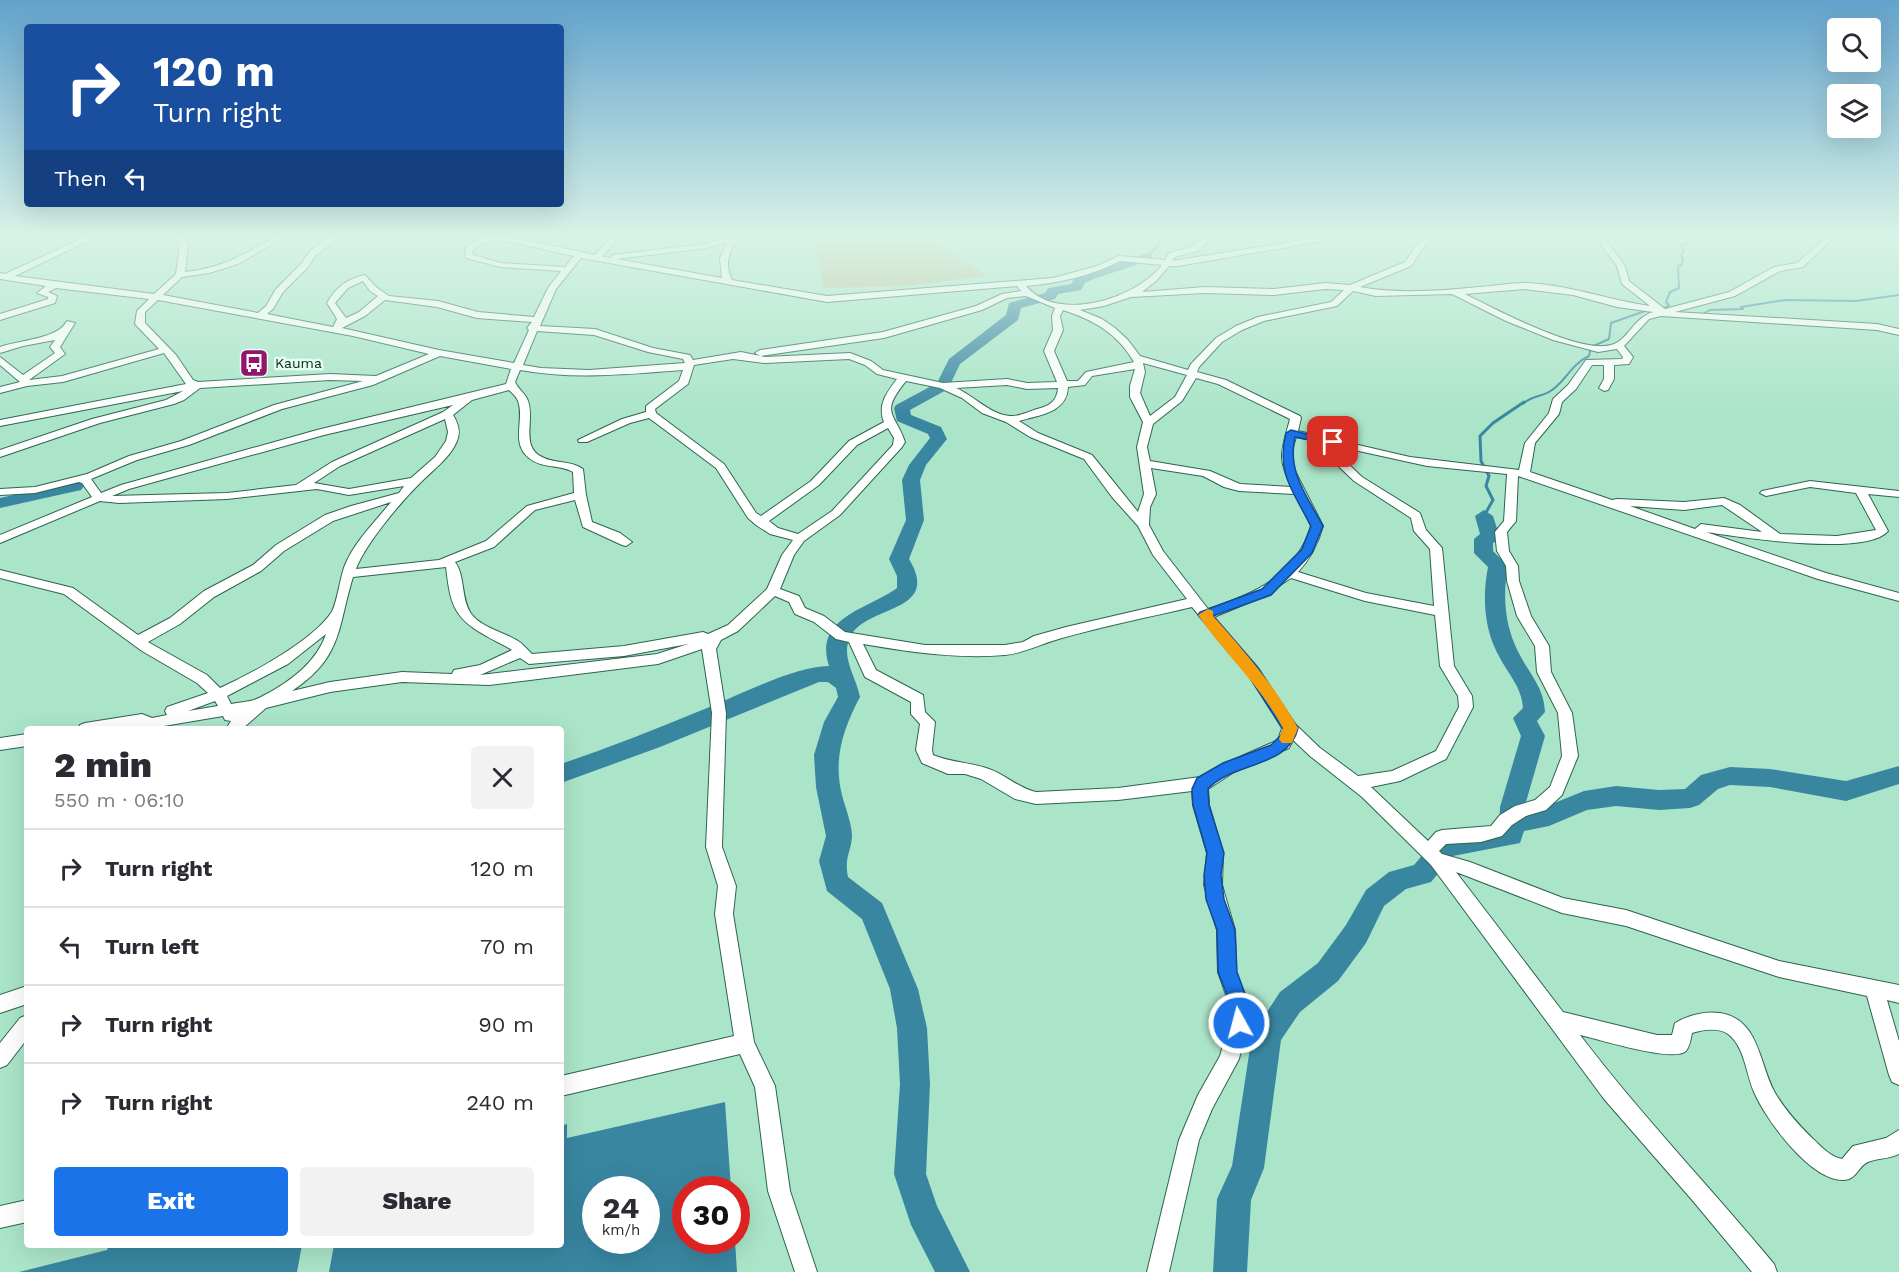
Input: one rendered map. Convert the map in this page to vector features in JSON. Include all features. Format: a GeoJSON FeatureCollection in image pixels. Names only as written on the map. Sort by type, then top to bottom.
{"type":"FeatureCollection","features":[{"type":"Feature","properties":{"kind":"street"},"geometry":{"type":"LineString","coordinates":[[0,317],[52,301],[53,296],[46,294]]}},
{"type":"Feature","properties":{"kind":"street"},"geometry":{"type":"LineString","coordinates":[[135,294],[338,327],[439,353],[517,367],[588,373],[689,365],[732,356],[884,335],[941,304],[1020,294]]}},
{"type":"Feature","properties":{"kind":"street"},"geometry":{"type":"LineString","coordinates":[[161,294],[141,311],[140,324],[181,367],[184,377],[197,385]]}},
{"type":"Feature","properties":{"kind":"street"},"geometry":{"type":"LineString","coordinates":[[260,316],[270,307],[277,294]]}},
{"type":"Feature","properties":{"kind":"street"},"geometry":{"type":"LineString","coordinates":[[337,294],[331,303],[342,319],[338,327]]}},
{"type":"Feature","properties":{"kind":"street"},"geometry":{"type":"LineString","coordinates":[[380,294],[383,297],[438,304],[477,315],[595,332],[651,350],[687,357],[689,365],[684,382],[655,402],[650,408],[651,414],[720,466],[738,497],[760,522],[774,531],[800,538]]}},
{"type":"Feature","properties":{"kind":"street"},"geometry":{"type":"LineString","coordinates":[[549,294],[511,377],[511,387],[522,397],[525,412],[522,432],[524,444],[539,460],[574,466],[579,471],[580,495],[587,524],[613,532],[626,542]]}},
{"type":"Feature","properties":{"kind":"street"},"geometry":{"type":"LineString","coordinates":[[797,294],[823,299],[941,304],[979,308],[1005,296],[1019,294]]}},
{"type":"Feature","properties":{"kind":"street"},"geometry":{"type":"LineString","coordinates":[[1034,294],[1092,316],[1113,332],[1137,361],[1140,371],[1135,396],[1148,422]]}},
{"type":"Feature","properties":{"kind":"street"},"geometry":{"type":"LineString","coordinates":[[1010,420],[1050,409],[1060,401],[1063,384],[1049,352],[1051,339],[1058,330],[1056,316],[1066,307],[1109,303],[1142,294]]}},
{"type":"Feature","properties":{"kind":"street"},"geometry":{"type":"LineString","coordinates":[[1143,525],[1144,507],[1150,494],[1142,447],[1148,422],[1183,395],[1198,360],[1212,346],[1239,328],[1261,319],[1334,304],[1344,294]]}},
{"type":"Feature","properties":{"kind":"street"},"geometry":{"type":"LineString","coordinates":[[1460,294],[1544,333],[1590,348],[1619,346],[1635,326],[1658,311],[1729,294]]}},
{"type":"Feature","properties":{"kind":"street"},"geometry":{"type":"LineString","coordinates":[[1582,294],[1617,304],[1688,317],[1877,327],[1899,332]]}},
{"type":"Feature","properties":{"kind":"street"},"geometry":{"type":"LineString","coordinates":[[1638,294],[1658,311]]}},
{"type":"Feature","properties":{"kind":"street"},"geometry":{"type":"LineString","coordinates":[[338,327],[362,314],[383,297]]}},
{"type":"Feature","properties":{"kind":"street"},"geometry":{"type":"LineString","coordinates":[[0,350],[60,335],[68,330],[70,323]]}},
{"type":"Feature","properties":{"kind":"street"},"geometry":{"type":"LineString","coordinates":[[25,381],[60,354],[55,347],[60,335]]}},
{"type":"Feature","properties":{"kind":"street"},"geometry":{"type":"LineString","coordinates":[[1433,855],[1442,837],[1481,835],[1496,831],[1506,820],[1521,811],[1540,805],[1552,795],[1571,750],[1562,705],[1544,672],[1542,646],[1524,616],[1513,581],[1512,566],[1503,551],[1501,532],[1510,521],[1519,472],[1528,447],[1554,414],[1557,401],[1572,387],[1589,362],[1626,362],[1628,357],[1619,346]]}},
{"type":"Feature","properties":{"kind":"street"},"geometry":{"type":"LineString","coordinates":[[0,390],[25,381],[63,379],[127,363],[165,350]]}},
{"type":"Feature","properties":{"kind":"street"},"geometry":{"type":"LineString","coordinates":[[0,492],[20,492],[80,479],[133,458],[203,437],[278,407],[379,380],[439,353]]}},
{"type":"Feature","properties":{"kind":"street"},"geometry":{"type":"LineString","coordinates":[[732,356],[765,360],[850,356],[868,363],[880,372],[943,386],[966,396],[986,411],[1010,420],[1034,435],[1088,457],[1116,495],[1143,525],[1157,552],[1204,615],[1253,671],[1290,728],[1355,783],[1433,855],[1611,1092],[1701,1193],[1766,1272]]}},
{"type":"Feature","properties":{"kind":"street"},"geometry":{"type":"LineString","coordinates":[[0,360],[25,381]]}},
{"type":"Feature","properties":{"kind":"street"},"geometry":{"type":"LineString","coordinates":[[1137,361],[1193,373],[1292,414],[1296,422],[1286,454],[1288,469],[1317,526],[1308,550],[1266,592],[1204,615]]}},
{"type":"Feature","properties":{"kind":"street"},"geometry":{"type":"LineString","coordinates":[[943,386],[952,383],[1007,382],[1027,386],[1081,383],[1089,374],[1129,368],[1137,361]]}},
{"type":"Feature","properties":{"kind":"street"},"geometry":{"type":"LineString","coordinates":[[1604,388],[1609,383],[1611,375],[1609,362]]}},
{"type":"Feature","properties":{"kind":"street"},"geometry":{"type":"LineString","coordinates":[[0,423],[197,385],[330,377],[379,380]]}},
{"type":"Feature","properties":{"kind":"street"},"geometry":{"type":"LineString","coordinates":[[103,726],[223,703],[260,704],[340,686],[402,677],[489,680],[658,659],[690,649],[733,628],[773,591],[788,555],[800,538],[836,513],[897,447],[900,442],[899,436],[886,417],[888,398],[903,378]]}},
{"type":"Feature","properties":{"kind":"street"},"geometry":{"type":"LineString","coordinates":[[0,454],[107,418],[170,402],[180,398],[197,385]]}},
{"type":"Feature","properties":{"kind":"street"},"geometry":{"type":"LineString","coordinates":[[0,539],[98,497],[321,432],[511,387]]}},
{"type":"Feature","properties":{"kind":"street"},"geometry":{"type":"LineString","coordinates":[[299,489],[336,464],[447,414],[468,398]]}},
{"type":"Feature","properties":{"kind":"street"},"geometry":{"type":"LineString","coordinates":[[236,726],[260,704],[303,675],[320,660],[330,642],[348,574],[357,554],[403,495],[434,465],[449,444],[454,428],[447,414]]}},
{"type":"Feature","properties":{"kind":"street"},"geometry":{"type":"LineString","coordinates":[[583,440],[626,421],[651,414]]}},
{"type":"Feature","properties":{"kind":"street"},"geometry":{"type":"LineString","coordinates":[[760,522],[815,483],[831,469],[848,447],[871,431],[890,423]]}},
{"type":"Feature","properties":{"kind":"street"},"geometry":{"type":"LineString","coordinates":[[1291,433],[1392,457],[1458,468],[1476,467],[1519,472],[1822,576],[1899,597]]}},
{"type":"Feature","properties":{"kind":"street"},"geometry":{"type":"LineString","coordinates":[[1314,437],[1358,479],[1416,516],[1420,531],[1436,548],[1435,573],[1441,586],[1441,612],[1447,644],[1447,666],[1465,696],[1466,707],[1441,755],[1395,777],[1355,783]]}},
{"type":"Feature","properties":{"kind":"street"},"geometry":{"type":"LineString","coordinates":[[1146,464],[1206,473],[1214,479],[1243,490],[1300,491]]}},
{"type":"Feature","properties":{"kind":"street"},"geometry":{"type":"LineString","coordinates":[[80,479],[87,481],[91,491],[102,500],[194,498],[317,486],[349,492],[415,481]]}},
{"type":"Feature","properties":{"kind":"street"},"geometry":{"type":"LineString","coordinates":[[1766,493],[1781,492],[1802,484],[1899,494]]}},
{"type":"Feature","properties":{"kind":"street"},"geometry":{"type":"LineString","coordinates":[[1678,525],[1776,538],[1844,538],[1878,534],[1882,531],[1880,525],[1860,489]]}},
{"type":"Feature","properties":{"kind":"street"},"geometry":{"type":"LineString","coordinates":[[138,641],[166,627],[209,594],[256,568],[280,548],[329,518],[355,508],[403,495]]}},
{"type":"Feature","properties":{"kind":"street"},"geometry":{"type":"LineString","coordinates":[[348,574],[444,562],[490,544],[518,517],[537,506],[580,495]]}},
{"type":"Feature","properties":{"kind":"street"},"geometry":{"type":"LineString","coordinates":[[1610,502],[1684,506],[1724,501],[1736,507],[1776,538]]}},
{"type":"Feature","properties":{"kind":"street"},"geometry":{"type":"LineString","coordinates":[[444,562],[452,566],[456,594],[465,616],[485,630],[515,645],[529,659],[624,651],[717,634]]}},
{"type":"Feature","properties":{"kind":"street"},"geometry":{"type":"LineString","coordinates":[[1287,573],[1357,595],[1441,612]]}},
{"type":"Feature","properties":{"kind":"street"},"geometry":{"type":"LineString","coordinates":[[0,574],[68,591],[162,657],[183,666],[223,703],[233,726]]}},
{"type":"Feature","properties":{"kind":"street"},"geometry":{"type":"LineString","coordinates":[[773,591],[794,598],[800,611],[819,620],[841,636],[924,650],[1005,650],[1026,646],[1039,639],[1066,632],[1194,602]]}},
{"type":"Feature","properties":{"kind":"street"},"geometry":{"type":"LineString","coordinates":[[223,703],[245,684],[295,650],[339,613]]}},
{"type":"Feature","properties":{"kind":"street"},"geometry":{"type":"LineString","coordinates":[[717,634],[709,649],[719,713],[714,847],[727,886],[724,914],[746,1042],[765,1086],[779,1191],[806,1272]]}},
{"type":"Feature","properties":{"kind":"street"},"geometry":{"type":"LineString","coordinates":[[855,639],[857,648],[866,661],[870,673],[918,699],[918,714],[928,722],[924,750],[927,759],[948,768],[965,768],[986,774],[1021,795],[1036,798],[1118,794],[1203,783],[1229,768],[1276,749],[1288,738],[1290,728]]}},
{"type":"Feature","properties":{"kind":"street"},"geometry":{"type":"LineString","coordinates":[[442,677],[483,669],[520,652]]}},
{"type":"Feature","properties":{"kind":"street"},"geometry":{"type":"LineString","coordinates":[[0,744],[24,740]]}},
{"type":"Feature","properties":{"kind":"street"},"geometry":{"type":"LineString","coordinates":[[1158,1272],[1189,1140],[1205,1102],[1229,1059],[1241,1012],[1227,972],[1226,930],[1215,899],[1213,875],[1215,853],[1201,805],[1200,789],[1203,783]]}},
{"type":"Feature","properties":{"kind":"street"},"geometry":{"type":"LineString","coordinates":[[1433,855],[1562,905],[1626,918],[1800,975],[1899,994]]}},
{"type":"Feature","properties":{"kind":"street"},"geometry":{"type":"LineString","coordinates":[[1875,990],[1899,1075]]}},
{"type":"Feature","properties":{"kind":"street"},"geometry":{"type":"LineString","coordinates":[[0,1004],[24,996]]}},
{"type":"Feature","properties":{"kind":"street"},"geometry":{"type":"LineString","coordinates":[[1557,1020],[1657,1044],[1678,1045],[1682,1041],[1682,1029],[1690,1024],[1719,1021],[1731,1024],[1742,1035],[1766,1096],[1776,1113],[1819,1159],[1839,1170],[1847,1169],[1860,1153],[1891,1147],[1899,1140]]}},
{"type":"Feature","properties":{"kind":"street"},"geometry":{"type":"LineString","coordinates":[[0,1058],[24,1028]]}},
{"type":"Feature","properties":{"kind":"street"},"geometry":{"type":"LineString","coordinates":[[564,1085],[746,1042]]}},
{"type":"Feature","properties":{"kind":"street"},"geometry":{"type":"LineString","coordinates":[[0,1217],[24,1212]]}},
{"type":"Feature","properties":{"kind":"water"},"geometry":{"type":"Polygon","coordinates":[[[725,1102],[730,1176],[672,1176],[672,1254],[736,1254],[737,1272],[329,1272],[333,1248],[564,1248],[564,1125],[567,1124],[567,1138],[725,1102]]]}},
{"type":"Feature","properties":{"kind":"water"},"geometry":{"type":"Polygon","coordinates":[[[108,1248],[301,1248],[297,1272],[19,1272],[108,1248]]]}},
{"type":"Feature","properties":{"kind":"waterway"},"geometry":{"type":"LineString","coordinates":[[847,684],[838,663],[837,642],[850,622],[905,593],[908,584],[907,576],[899,559],[901,549],[915,520],[910,489],[911,480],[918,465],[939,439],[935,431],[903,418],[902,408],[943,386],[954,362],[1013,317],[1014,306],[1051,294]]}},
{"type":"Feature","properties":{"kind":"waterway"},"geometry":{"type":"LineString","coordinates":[[1523,404],[1554,388],[1577,364],[1589,356],[1591,347],[1609,339],[1611,323],[1645,311],[1659,312],[1669,305],[1666,302],[1669,294]]}},
{"type":"Feature","properties":{"kind":"waterway"},"geometry":{"type":"LineString","coordinates":[[1701,315],[1710,310],[1743,309],[1741,307],[1785,300],[1856,301],[1899,295]]}},
{"type":"Feature","properties":{"kind":"waterway"},"geometry":{"type":"LineString","coordinates":[[1484,516],[1493,500],[1486,486],[1489,476],[1481,461],[1480,436],[1493,423],[1524,402]]}},
{"type":"Feature","properties":{"kind":"waterway"},"geometry":{"type":"LineString","coordinates":[[0,503],[75,486]]}},
{"type":"Feature","properties":{"kind":"waterway"},"geometry":{"type":"LineString","coordinates":[[1230,1272],[1234,1199],[1248,1168],[1267,1035],[1290,1002],[1328,972],[1356,934],[1375,898],[1398,880],[1422,874],[1445,847],[1511,836],[1512,807],[1533,736],[1524,718],[1534,712],[1534,703],[1530,688],[1509,655],[1499,631],[1495,605],[1498,566],[1484,553],[1483,539],[1491,538],[1484,516]]}},
{"type":"Feature","properties":{"kind":"waterway"},"geometry":{"type":"LineString","coordinates":[[564,773],[652,741],[817,674],[833,674],[847,684]]}},
{"type":"Feature","properties":{"kind":"waterway"},"geometry":{"type":"LineString","coordinates":[[847,684],[849,697],[835,722],[826,755],[828,787],[839,836],[832,861],[836,883],[872,911],[904,989],[912,1028],[915,1084],[910,1174],[923,1213],[953,1272]]}},
{"type":"Feature","properties":{"kind":"waterway"},"geometry":{"type":"LineString","coordinates":[[1512,825],[1529,818],[1549,816],[1584,801],[1616,796],[1659,800],[1690,798],[1710,782],[1730,776],[1770,778],[1846,791],[1899,775]]}},
{"type":"Feature","properties":{"kind":"slow traffic"},"geometry":{"type":"LineString","coordinates":[[1208,614],[1204,615],[1253,671],[1278,706],[1290,728],[1287,739]]}},
{"type":"Feature","properties":{"kind":"place","name":"Kauma"},"geometry":{"type":"Point","coordinates":[254,363]}},
{"type":"Feature","properties":{"kind":"route"},"geometry":{"type":"LineString","coordinates":[[1239,1023],[1241,1012],[1239,1002],[1227,972],[1226,930],[1215,899],[1213,885],[1215,853],[1201,805],[1200,789],[1203,783],[1229,768],[1284,744],[1290,728],[1278,706],[1253,671],[1204,615],[1239,604],[1266,592],[1308,550],[1317,526],[1288,469],[1286,454],[1291,433],[1333,442]]}}]}
